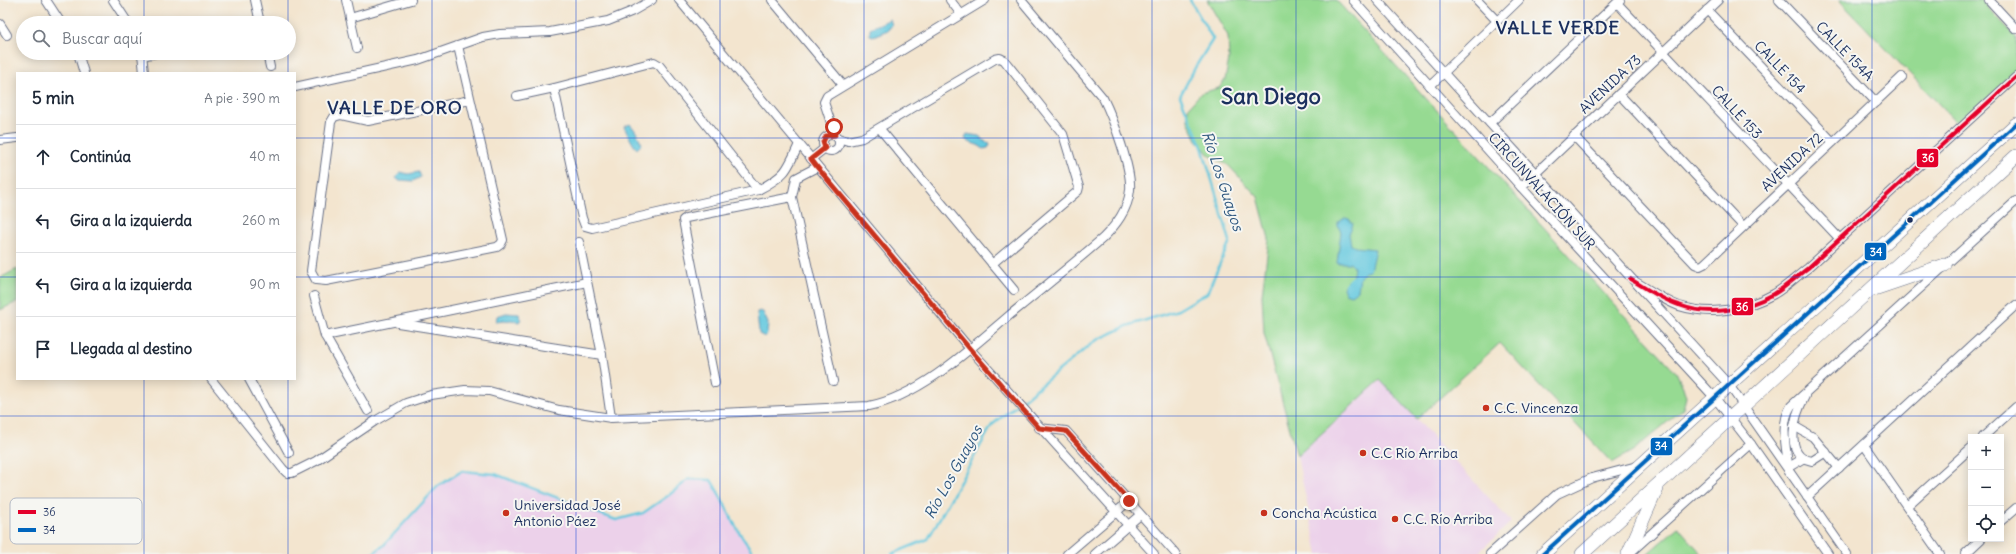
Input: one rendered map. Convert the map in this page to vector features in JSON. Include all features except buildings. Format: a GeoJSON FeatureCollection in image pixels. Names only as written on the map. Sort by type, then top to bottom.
{"type":"FeatureCollection","features":[{"type":"Feature","properties":{"kind":"main road"},"geometry":{"type":"LineString","coordinates":[[1543,554],[1642,466],[1714,398],[2012,128],[2016,112]]}},
{"type":"Feature","properties":{"kind":"main road"},"geometry":{"type":"LineString","coordinates":[[1582,554],[1731,419],[2016,156]]}},
{"type":"Feature","properties":{"kind":"main road"},"geometry":{"type":"LineString","coordinates":[[1868,291],[1945,265]]}},
{"type":"Feature","properties":{"kind":"main road"},"geometry":{"type":"LineString","coordinates":[[1628,554],[1659,484]]}},
{"type":"Feature","properties":{"kind":"street"},"geometry":{"type":"LineString","coordinates":[[46,0],[56,16]]}},
{"type":"Feature","properties":{"kind":"street"},"geometry":{"type":"LineString","coordinates":[[114,0],[124,16]]}},
{"type":"Feature","properties":{"kind":"street"},"geometry":{"type":"LineString","coordinates":[[255,0],[258,16]]}},
{"type":"Feature","properties":{"kind":"street"},"geometry":{"type":"LineString","coordinates":[[346,0],[357,48]]}},
{"type":"Feature","properties":{"kind":"street"},"geometry":{"type":"LineString","coordinates":[[350,18],[411,0]]}},
{"type":"Feature","properties":{"kind":"street"},"geometry":{"type":"LineString","coordinates":[[296,87],[410,62],[483,37],[500,34],[550,32],[608,21],[633,11],[652,0]]}},
{"type":"Feature","properties":{"kind":"street"},"geometry":{"type":"LineString","coordinates":[[679,0],[970,349],[1039,428],[1154,554]]}},
{"type":"Feature","properties":{"kind":"street"},"geometry":{"type":"LineString","coordinates":[[772,0],[843,85]]}},
{"type":"Feature","properties":{"kind":"street"},"geometry":{"type":"LineString","coordinates":[[950,0],[961,14]]}},
{"type":"Feature","properties":{"kind":"street"},"geometry":{"type":"LineString","coordinates":[[986,0],[826,96],[824,102],[837,137],[839,146],[835,150],[829,151],[825,148],[823,142],[826,136],[837,137],[848,141],[857,140],[880,129],[995,59],[1000,58],[1004,60],[1063,134],[1079,186],[1078,191],[992,264]]}},
{"type":"Feature","properties":{"kind":"street"},"geometry":{"type":"LineString","coordinates":[[212,380],[287,473],[292,473],[316,461],[406,403],[431,395],[465,390],[489,391],[559,410],[611,418],[869,406],[888,402],[910,392],[970,349],[1103,238],[1116,225],[1124,210],[1130,190],[1125,159],[1112,117],[1103,98],[1021,0]]}},
{"type":"Feature","properties":{"kind":"street","name":"CIRCUNVALACIÓN SUR"},"geometry":{"type":"LineString","coordinates":[[1353,0],[1714,398],[1751,444],[1828,554]]}},
{"type":"Feature","properties":{"kind":"street","name":"CIRCUNVALACIÓN SUR"},"geometry":{"type":"LineString","coordinates":[[1377,0],[1534,174],[1729,385],[1847,554]]}},
{"type":"Feature","properties":{"kind":"street"},"geometry":{"type":"LineString","coordinates":[[1477,0],[1497,21]]}},
{"type":"Feature","properties":{"kind":"street"},"geometry":{"type":"LineString","coordinates":[[1430,86],[1520,0]]}},
{"type":"Feature","properties":{"kind":"street","name":"AVENIDA 73"},"geometry":{"type":"LineString","coordinates":[[1521,187],[1718,0]]}},
{"type":"Feature","properties":{"kind":"street","name":"CALLE 154A"},"geometry":{"type":"LineString","coordinates":[[1779,0],[1876,102]]}},
{"type":"Feature","properties":{"kind":"street"},"geometry":{"type":"LineString","coordinates":[[1989,0],[2016,29]]}},
{"type":"Feature","properties":{"kind":"street"},"geometry":{"type":"LineString","coordinates":[[1490,124],[1618,1]]}},
{"type":"Feature","properties":{"kind":"street","name":"CALLE 153"},"geometry":{"type":"LineString","coordinates":[[1618,1],[1663,52],[1839,238]]}},
{"type":"Feature","properties":{"kind":"street","name":"CALLE 154"},"geometry":{"type":"LineString","coordinates":[[1707,10],[1833,142]]}},
{"type":"Feature","properties":{"kind":"street"},"geometry":{"type":"LineString","coordinates":[[0,24],[8,35]]}},
{"type":"Feature","properties":{"kind":"street"},"geometry":{"type":"LineString","coordinates":[[458,46],[503,240],[501,244],[497,247],[334,279],[316,280],[311,271],[331,122],[334,117],[341,116],[368,121],[470,100]]}},
{"type":"Feature","properties":{"kind":"street"},"geometry":{"type":"LineString","coordinates":[[80,60],[84,72]]}},
{"type":"Feature","properties":{"kind":"street"},"geometry":{"type":"LineString","coordinates":[[143,60],[144,72]]}},
{"type":"Feature","properties":{"kind":"street"},"geometry":{"type":"LineString","coordinates":[[268,60],[270,67]]}},
{"type":"Feature","properties":{"kind":"street"},"geometry":{"type":"LineString","coordinates":[[517,96],[654,62],[659,65],[758,190]]}},
{"type":"Feature","properties":{"kind":"street","name":"AVENIDA 72"},"geometry":{"type":"LineString","coordinates":[[1574,136],[1695,264],[1700,266],[1902,78]]}},
{"type":"Feature","properties":{"kind":"street"},"geometry":{"type":"LineString","coordinates":[[1630,279],[1678,305],[1702,312],[1731,310],[1753,304],[1775,294],[1808,268],[1839,238],[2016,78]]}},
{"type":"Feature","properties":{"kind":"street"},"geometry":{"type":"LineString","coordinates":[[554,88],[582,218],[585,226],[592,228],[758,190],[772,183],[788,170],[799,144]]}},
{"type":"Feature","properties":{"kind":"street"},"geometry":{"type":"LineString","coordinates":[[1619,94],[1744,226]]}},
{"type":"Feature","properties":{"kind":"street"},"geometry":{"type":"LineString","coordinates":[[880,129],[1014,290]]}},
{"type":"Feature","properties":{"kind":"street"},"geometry":{"type":"LineString","coordinates":[[0,140],[16,138]]}},
{"type":"Feature","properties":{"kind":"street"},"geometry":{"type":"LineString","coordinates":[[811,159],[825,148]]}},
{"type":"Feature","properties":{"kind":"street"},"geometry":{"type":"LineString","coordinates":[[796,178],[817,167]]}},
{"type":"Feature","properties":{"kind":"street"},"geometry":{"type":"LineString","coordinates":[[788,170],[796,178]]}},
{"type":"Feature","properties":{"kind":"street"},"geometry":{"type":"LineString","coordinates":[[796,178],[792,197],[833,381]]}},
{"type":"Feature","properties":{"kind":"street"},"geometry":{"type":"LineString","coordinates":[[715,383],[683,220],[686,218],[792,197]]}},
{"type":"Feature","properties":{"kind":"street"},"geometry":{"type":"LineString","coordinates":[[1789,470],[1784,424],[1786,414],[1791,406],[2016,201]]}},
{"type":"Feature","properties":{"kind":"street"},"geometry":{"type":"LineString","coordinates":[[579,242],[602,355],[611,418]]}},
{"type":"Feature","properties":{"kind":"street"},"geometry":{"type":"LineString","coordinates":[[325,336],[587,282]]}},
{"type":"Feature","properties":{"kind":"street"},"geometry":{"type":"LineString","coordinates":[[314,296],[325,336],[368,411]]}},
{"type":"Feature","properties":{"kind":"street"},"geometry":{"type":"LineString","coordinates":[[1807,497],[2016,305]]}},
{"type":"Feature","properties":{"kind":"street"},"geometry":{"type":"LineString","coordinates":[[392,322],[602,355]]}},
{"type":"Feature","properties":{"kind":"street"},"geometry":{"type":"LineString","coordinates":[[250,380],[289,453]]}},
{"type":"Feature","properties":{"kind":"street"},"geometry":{"type":"LineString","coordinates":[[1809,390],[1798,410],[1794,426],[1796,449],[1804,458],[1812,461],[1817,460],[1826,452]]}},
{"type":"Feature","properties":{"kind":"street"},"geometry":{"type":"LineString","coordinates":[[1986,434],[2016,407]]}},
{"type":"Feature","properties":{"kind":"street"},"geometry":{"type":"LineString","coordinates":[[1794,426],[1806,431],[1813,437],[1839,468]]}},
{"type":"Feature","properties":{"kind":"street"},"geometry":{"type":"LineString","coordinates":[[1039,428],[1066,431],[1176,554]]}},
{"type":"Feature","properties":{"kind":"street"},"geometry":{"type":"LineString","coordinates":[[1628,554],[1751,444]]}},
{"type":"Feature","properties":{"kind":"street"},"geometry":{"type":"LineString","coordinates":[[1864,445],[1940,554]]}},
{"type":"Feature","properties":{"kind":"street"},"geometry":{"type":"LineString","coordinates":[[1907,506],[1968,451]]}},
{"type":"Feature","properties":{"kind":"street"},"geometry":{"type":"LineString","coordinates":[[1789,470],[1804,458]]}},
{"type":"Feature","properties":{"kind":"street"},"geometry":{"type":"LineString","coordinates":[[1490,554],[1557,494],[1604,474],[1642,466]]}},
{"type":"Feature","properties":{"kind":"street"},"geometry":{"type":"LineString","coordinates":[[1067,554],[1129,501]]}},
{"type":"Feature","properties":{"kind":"street"},"geometry":{"type":"LineString","coordinates":[[2004,518],[2016,508]]}},
{"type":"Feature","properties":{"kind":"street"},"geometry":{"type":"LineString","coordinates":[[1095,554],[1140,515]]}},
{"type":"Feature","properties":{"kind":"street"},"geometry":{"type":"LineString","coordinates":[[1965,554],[1978,542]]}},
{"type":"Feature","properties":{"kind":"shaded area","name":"C.C. Río Arriba"},"geometry":{"type":"Polygon","coordinates":[[[1381,380],[1511,522],[1477,554],[1318,554],[1297,456],[1381,380]]]}},
{"type":"Feature","properties":{"kind":"shaded area","name":"Universidad José Antonio Páez"},"geometry":{"type":"Polygon","coordinates":[[[462,471],[495,474],[616,520],[643,513],[663,501],[689,479],[711,480],[724,501],[736,529],[753,554],[372,554],[383,546],[438,486],[462,471]]]}},
{"type":"Feature","properties":{"kind":"green space"},"geometry":{"type":"Polygon","coordinates":[[[1207,0],[1336,0],[1676,372],[1686,397],[1683,409],[1634,450],[1612,463],[1500,343],[1417,419],[1380,380],[1297,456],[1264,333],[1262,295],[1269,239],[1258,197],[1228,165],[1209,155],[1197,140],[1188,121],[1188,108],[1201,93],[1219,88],[1225,80],[1229,59],[1228,36],[1207,0]]]}},
{"type":"Feature","properties":{"kind":"green space"},"geometry":{"type":"Polygon","coordinates":[[[1839,0],[1981,0],[2016,37],[2016,72],[1959,125],[1839,0]]]}},
{"type":"Feature","properties":{"kind":"green space"},"geometry":{"type":"Polygon","coordinates":[[[16,270],[16,302],[0,310],[0,278],[16,270]]]}},
{"type":"Feature","properties":{"kind":"green space"},"geometry":{"type":"Polygon","coordinates":[[[1678,527],[1702,554],[1647,554],[1678,527]]]}},
{"type":"Feature","properties":{"kind":"water"},"geometry":{"type":"Polygon","coordinates":[[[890,19],[892,25],[888,30],[873,36],[870,35],[870,28],[890,19]]]}},
{"type":"Feature","properties":{"kind":"water"},"geometry":{"type":"Polygon","coordinates":[[[630,124],[636,131],[642,144],[637,149],[624,127],[630,124]]]}},
{"type":"Feature","properties":{"kind":"water"},"geometry":{"type":"Polygon","coordinates":[[[967,134],[979,136],[987,143],[989,142],[990,145],[988,148],[983,149],[965,139],[967,134]]]}},
{"type":"Feature","properties":{"kind":"water"},"geometry":{"type":"Polygon","coordinates":[[[400,172],[408,174],[419,172],[421,177],[413,181],[398,180],[396,178],[400,172]]]}},
{"type":"Feature","properties":{"kind":"water"},"geometry":{"type":"Polygon","coordinates":[[[1345,218],[1349,219],[1353,224],[1349,234],[1351,245],[1355,247],[1375,249],[1370,271],[1365,272],[1360,277],[1358,290],[1351,295],[1345,293],[1343,288],[1345,283],[1353,275],[1354,267],[1350,263],[1337,263],[1341,232],[1338,222],[1345,218]]]}},
{"type":"Feature","properties":{"kind":"water"},"geometry":{"type":"Polygon","coordinates":[[[757,312],[763,312],[768,323],[767,334],[765,337],[759,334],[757,312]]]}},
{"type":"Feature","properties":{"kind":"water"},"geometry":{"type":"Polygon","coordinates":[[[506,313],[519,314],[521,319],[519,322],[511,320],[496,322],[497,316],[506,313]]]}},
{"type":"Feature","properties":{"kind":"waterway","name":"Río Los Guayos"},"geometry":{"type":"LineString","coordinates":[[892,554],[928,539],[992,425],[1095,341],[1127,326],[1178,310],[1207,293],[1230,241],[1202,147],[1180,96],[1213,39],[1190,0]]}},
{"type":"Feature","properties":{"kind":"waterway","name":"Río Los Guayos"},"geometry":{"type":"LineString","coordinates":[[372,554],[383,546],[438,486],[462,471],[495,474],[616,520],[643,513],[689,479],[711,480],[742,537],[755,554]]}},
{"type":"Feature","properties":{"kind":"transit line","name":"36"},"geometry":{"type":"LineString","coordinates":[[1630,279],[1673,303],[1703,311],[1739,308],[1763,300],[1783,288],[1808,268],[2016,77]]}},
{"type":"Feature","properties":{"kind":"transit line","name":"34"},"geometry":{"type":"LineString","coordinates":[[1543,554],[2016,124]]}},
{"type":"Feature","properties":{"kind":"place","name":"C.C. Vincenza"},"geometry":{"type":"Point","coordinates":[1486,408]}},
{"type":"Feature","properties":{"kind":"place","name":"C.C Río Arriba"},"geometry":{"type":"Point","coordinates":[1363,453]}},
{"type":"Feature","properties":{"kind":"place","name":"Universidad José Antonio Páez"},"geometry":{"type":"Point","coordinates":[506,513]}},
{"type":"Feature","properties":{"kind":"place","name":"Concha Acústica"},"geometry":{"type":"Point","coordinates":[1264,513]}},
{"type":"Feature","properties":{"kind":"place","name":"C.C. Río Arriba"},"geometry":{"type":"Point","coordinates":[1395,519]}},
{"type":"Feature","properties":{"kind":"district","name":"VALLE VERDE"},"geometry":{"type":"Point","coordinates":[1558,27]}},
{"type":"Feature","properties":{"kind":"district","name":"San Diego"},"geometry":{"type":"Point","coordinates":[1271,96]}},
{"type":"Feature","properties":{"kind":"district","name":"VALLE DE ORO"},"geometry":{"type":"Point","coordinates":[395,107]}},
{"type":"Feature","properties":{"kind":"route"},"geometry":{"type":"LineString","coordinates":[[834,127],[835,135],[832,134],[826,136],[823,142],[825,148],[811,159],[817,167],[970,349],[1039,428],[1066,431],[1129,501]]}}]}
